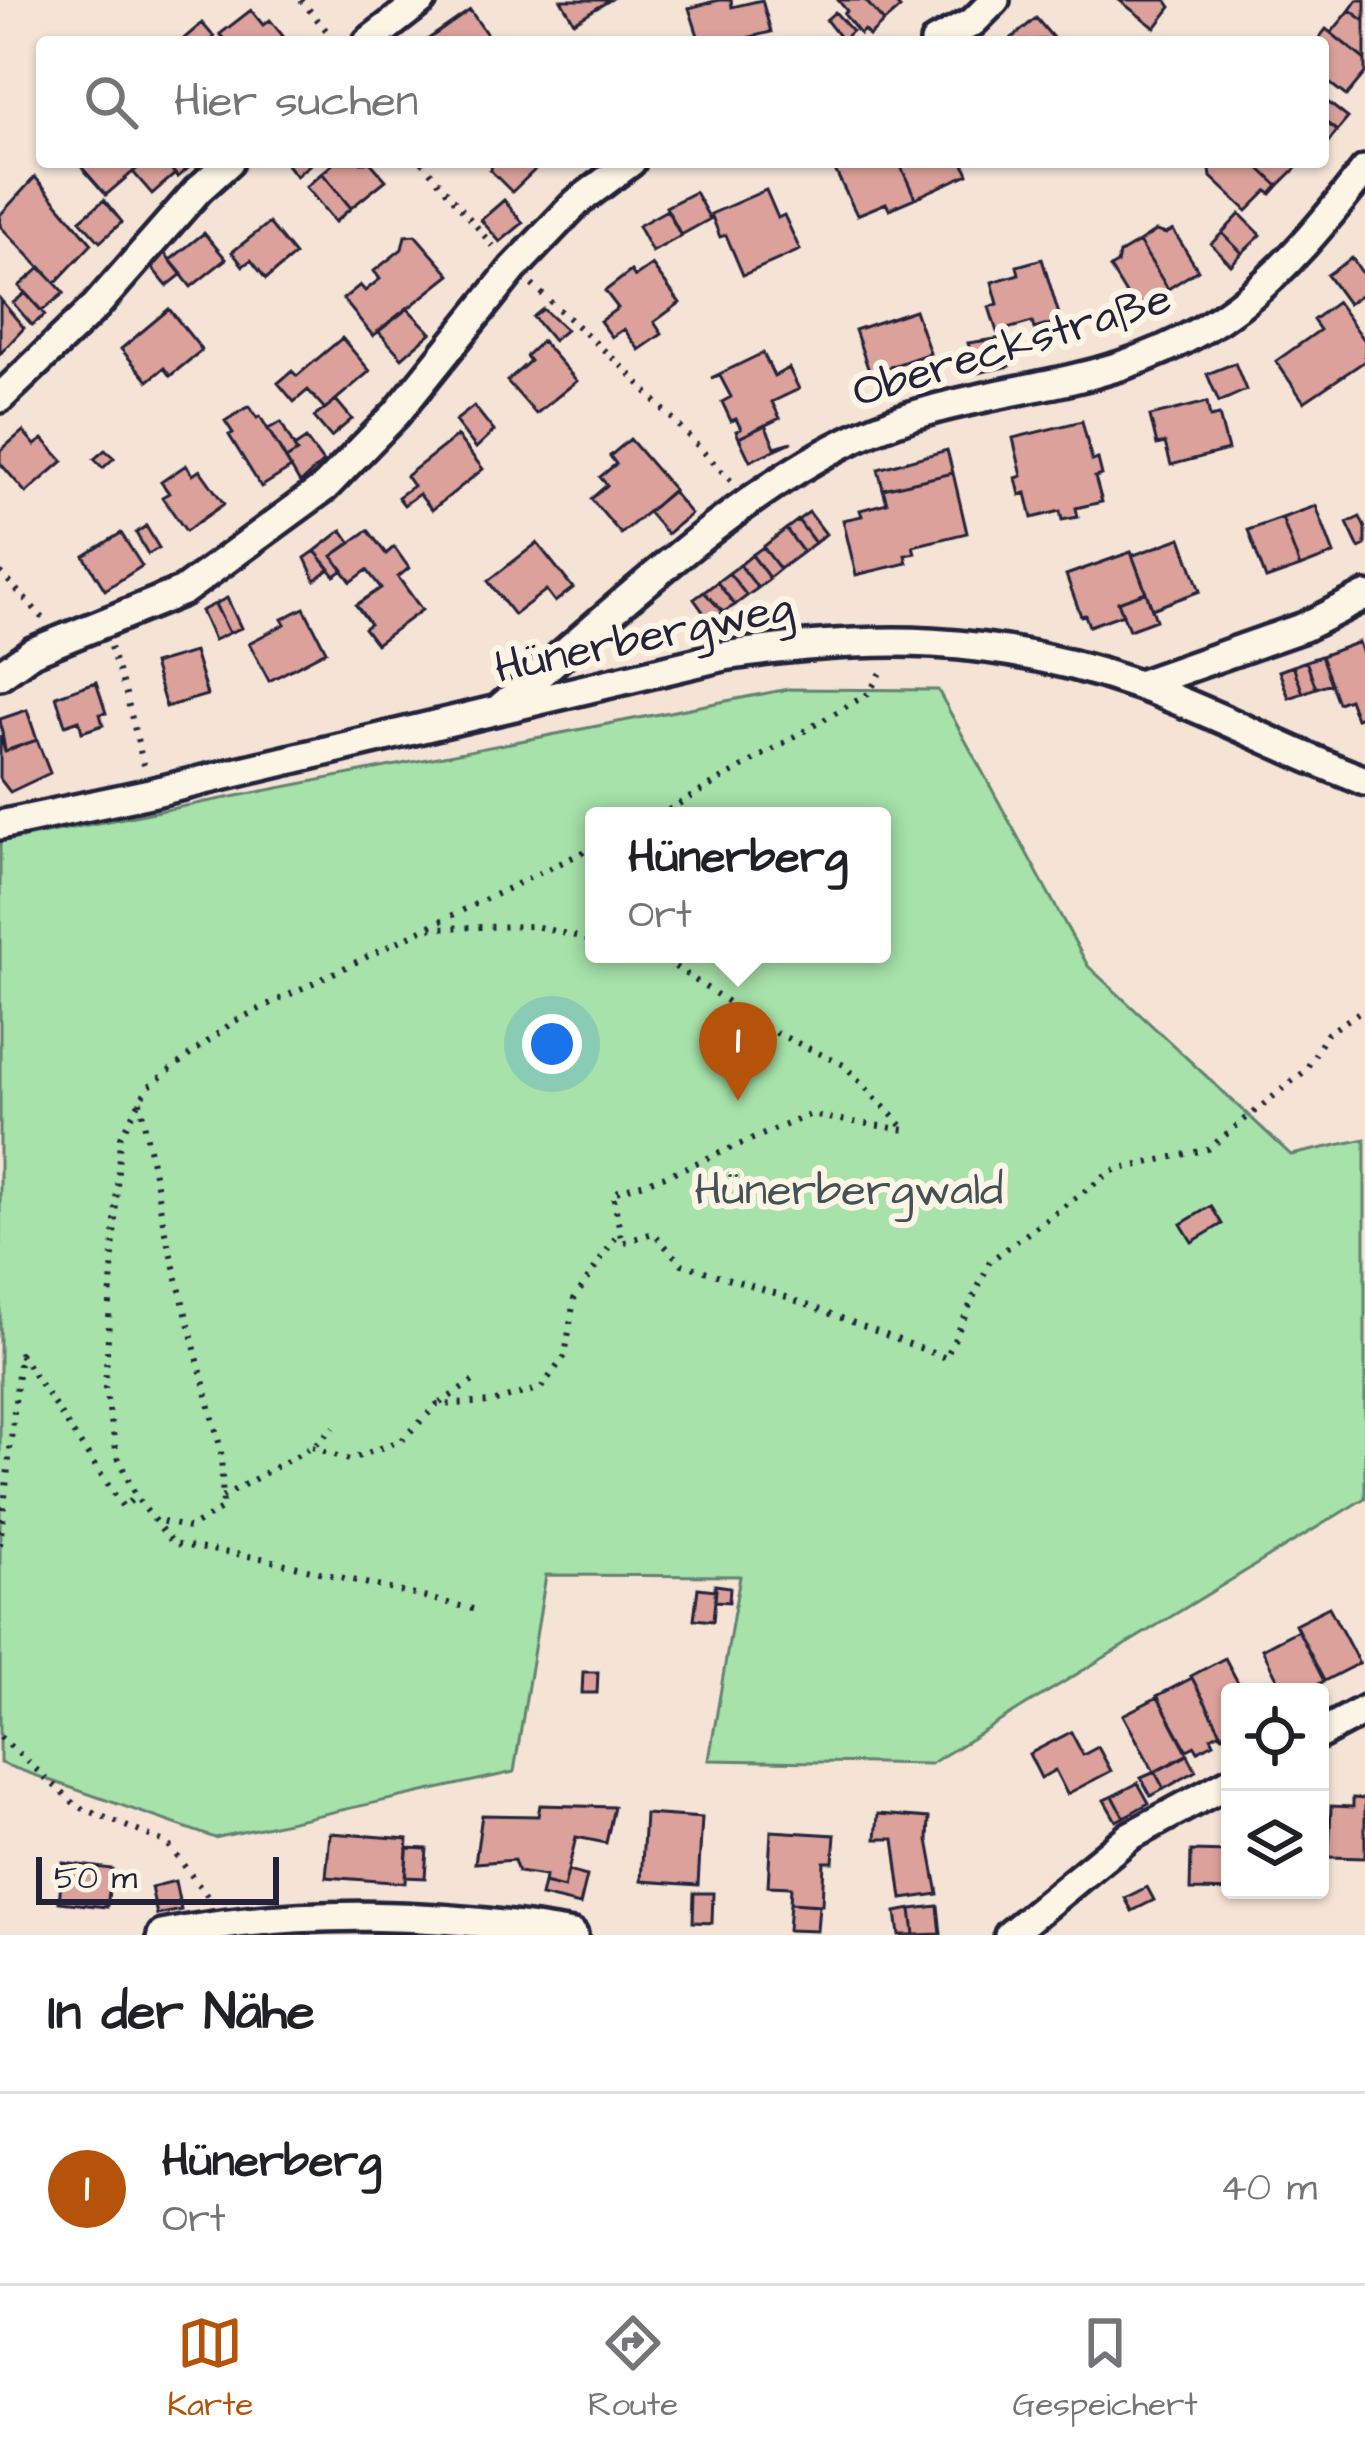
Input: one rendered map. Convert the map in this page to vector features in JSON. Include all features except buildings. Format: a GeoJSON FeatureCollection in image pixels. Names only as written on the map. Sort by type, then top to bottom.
{"type":"FeatureCollection","features":[{"type":"Feature","properties":{"kind":"street"},"geometry":{"type":"LineString","coordinates":[[376,36],[422,0]]}},
{"type":"Feature","properties":{"kind":"street"},"geometry":{"type":"LineString","coordinates":[[946,36],[973,22],[995,0]]}},
{"type":"Feature","properties":{"kind":"street"},"geometry":{"type":"LineString","coordinates":[[0,398],[96,306],[222,168]]}},
{"type":"Feature","properties":{"kind":"street"},"geometry":{"type":"LineString","coordinates":[[0,675],[32,652],[183,591],[325,487],[396,414],[513,269],[576,203],[623,168]]}},
{"type":"Feature","properties":{"kind":"street","name":"Obereckstraße"},"geometry":{"type":"LineString","coordinates":[[494,713],[751,501],[804,465],[910,415],[1127,365],[1184,343],[1254,297],[1365,170]]}},
{"type":"Feature","properties":{"kind":"street"},"geometry":{"type":"LineString","coordinates":[[1139,686],[1304,627],[1365,596]]}},
{"type":"Feature","properties":{"kind":"street","name":"Hünerbergweg"},"geometry":{"type":"LineString","coordinates":[[0,825],[150,794],[724,656],[812,643],[901,640],[968,643],[1036,655],[1139,686],[1365,781]]}},
{"type":"Feature","properties":{"kind":"street"},"geometry":{"type":"LineString","coordinates":[[1329,1729],[1365,1710]]}},
{"type":"Feature","properties":{"kind":"street"},"geometry":{"type":"LineString","coordinates":[[1009,1935],[1130,1836],[1221,1787]]}},
{"type":"Feature","properties":{"kind":"street"},"geometry":{"type":"LineString","coordinates":[[162,1935],[227,1922],[382,1916],[573,1935]]}},
{"type":"Feature","properties":{"kind":"path"},"geometry":{"type":"LineString","coordinates":[[301,0],[331,36]]}},
{"type":"Feature","properties":{"kind":"path"},"geometry":{"type":"LineString","coordinates":[[427,168],[513,269],[628,373],[751,501]]}},
{"type":"Feature","properties":{"kind":"path"},"geometry":{"type":"LineString","coordinates":[[0,572],[53,628]]}},
{"type":"Feature","properties":{"kind":"path"},"geometry":{"type":"LineString","coordinates":[[102,625],[127,694],[150,794]]}},
{"type":"Feature","properties":{"kind":"path"},"geometry":{"type":"LineString","coordinates":[[673,807],[868,694],[901,640]]}},
{"type":"Feature","properties":{"kind":"path"},"geometry":{"type":"LineString","coordinates":[[473,1609],[260,1558],[173,1544],[136,1497],[117,1455],[105,1387],[120,1137],[148,1087],[232,1022],[585,851]]}},
{"type":"Feature","properties":{"kind":"path"},"geometry":{"type":"LineString","coordinates":[[426,928],[535,926],[585,939]]}},
{"type":"Feature","properties":{"kind":"path"},"geometry":{"type":"LineString","coordinates":[[669,963],[772,1031],[844,1065],[906,1130],[809,1115],[663,1177],[613,1193],[622,1243],[653,1233],[682,1264],[781,1295],[946,1358],[990,1261],[1112,1171],[1208,1149],[1305,1071],[1327,1034],[1365,1009]]}},
{"type":"Feature","properties":{"kind":"path"},"geometry":{"type":"LineString","coordinates":[[140,1101],[165,1232],[220,1450],[223,1508],[189,1528],[153,1519]]}},
{"type":"Feature","properties":{"kind":"path"},"geometry":{"type":"LineString","coordinates":[[437,1405],[492,1402],[542,1388],[565,1356],[574,1299],[619,1232]]}},
{"type":"Feature","properties":{"kind":"path"},"geometry":{"type":"LineString","coordinates":[[0,1545],[20,1354],[123,1507],[136,1497]]}},
{"type":"Feature","properties":{"kind":"path"},"geometry":{"type":"LineString","coordinates":[[312,1447],[349,1460],[402,1440],[437,1405],[478,1378]]}},
{"type":"Feature","properties":{"kind":"path"},"geometry":{"type":"LineString","coordinates":[[222,1497],[312,1447],[334,1427]]}},
{"type":"Feature","properties":{"kind":"path"},"geometry":{"type":"LineString","coordinates":[[0,1737],[77,1806],[167,1843],[227,1922]]}},
{"type":"Feature","properties":{"kind":"green space","name":"Hünerbergwald"},"geometry":{"type":"Polygon","coordinates":[[[788,689],[938,690],[1088,966],[1291,1155],[1365,1139],[1365,1498],[930,1764],[709,1760],[740,1576],[546,1575],[514,1772],[215,1838],[0,1763],[0,842],[788,689]]]}},
{"type":"Feature","properties":{"kind":"place","name":"Hünerberg"},"geometry":{"type":"Point","coordinates":[738,1101]}}]}
